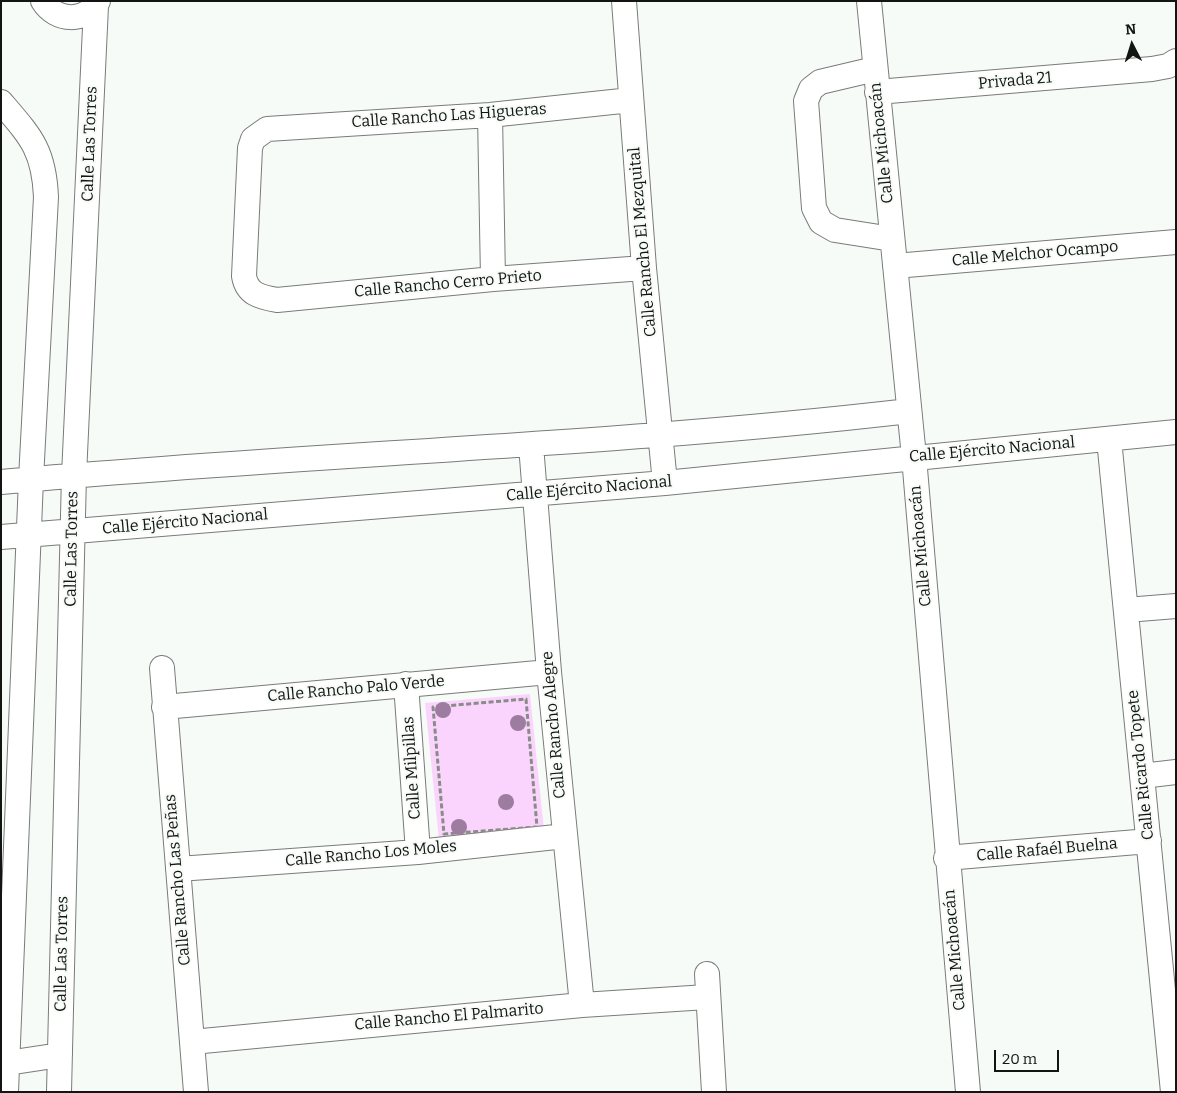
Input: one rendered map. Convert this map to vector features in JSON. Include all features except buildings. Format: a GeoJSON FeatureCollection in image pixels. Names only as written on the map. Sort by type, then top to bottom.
{"type":"FeatureCollection","features":[{"type":"Feature","properties":{"kind":"street"},"geometry":{"type":"LineString","coordinates":[[43,1],[56,14],[66,18],[77,17],[87,13],[97,4]]}},
{"type":"Feature","properties":{"kind":"street","name":"Calle Rancho El Mezquital"},"geometry":{"type":"LineString","coordinates":[[624,1],[644,268],[665,483]]}},
{"type":"Feature","properties":{"kind":"street","name":"Calle Michoacán"},"geometry":{"type":"LineString","coordinates":[[869,1],[914,457],[946,858],[968,1092]]}},
{"type":"Feature","properties":{"kind":"street","name":"Calle Las Torres"},"geometry":{"type":"LineString","coordinates":[[59,1092],[74,475],[97,4]]}},
{"type":"Feature","properties":{"kind":"street","name":"Privada 21"},"geometry":{"type":"LineString","coordinates":[[877,92],[1152,69],[1168,66],[1176,61]]}},
{"type":"Feature","properties":{"kind":"street"},"geometry":{"type":"LineString","coordinates":[[875,69],[820,82],[811,89],[808,95],[806,101],[814,208],[821,222],[835,230],[892,239]]}},
{"type":"Feature","properties":{"kind":"street","name":"Calle Rancho Las Higueras"},"geometry":{"type":"LineString","coordinates":[[254,293],[245,283],[244,276],[248,160],[253,139],[267,129],[490,115],[631,100]]}},
{"type":"Feature","properties":{"kind":"street"},"geometry":{"type":"LineString","coordinates":[[1,102],[32,141],[43,162],[45,179],[44,263],[30,479],[30,535],[12,723],[4,1063],[6,1092]]}},
{"type":"Feature","properties":{"kind":"street"},"geometry":{"type":"LineString","coordinates":[[490,115],[493,278]]}},
{"type":"Feature","properties":{"kind":"street","name":"Calle Melchor Ocampo"},"geometry":{"type":"LineString","coordinates":[[895,266],[1176,242]]}},
{"type":"Feature","properties":{"kind":"street","name":"Calle Rancho Cerro Prieto"},"geometry":{"type":"LineString","coordinates":[[254,293],[277,300],[493,278],[644,268]]}},
{"type":"Feature","properties":{"kind":"street"},"geometry":{"type":"LineString","coordinates":[[1,482],[74,475],[661,436],[801,424],[909,411]]}},
{"type":"Feature","properties":{"kind":"street","name":"Calle Ejército Nacional"},"geometry":{"type":"LineString","coordinates":[[1,537],[665,483],[1176,432]]}},
{"type":"Feature","properties":{"kind":"street","name":"Calle Ricardo Topete"},"geometry":{"type":"LineString","coordinates":[[1110,439],[1149,841],[1167,939],[1173,1092]]}},
{"type":"Feature","properties":{"kind":"street","name":"Calle Rancho Alegre"},"geometry":{"type":"LineString","coordinates":[[531,445],[549,672],[582,1005]]}},
{"type":"Feature","properties":{"kind":"street"},"geometry":{"type":"LineString","coordinates":[[1126,610],[1176,606]]}},
{"type":"Feature","properties":{"kind":"street","name":"Calle Rancho Las Peñas"},"geometry":{"type":"LineString","coordinates":[[162,668],[196,1092]]}},
{"type":"Feature","properties":{"kind":"street","name":"Calle Rancho Palo Verde"},"geometry":{"type":"LineString","coordinates":[[164,707],[549,672]]}},
{"type":"Feature","properties":{"kind":"street","name":"Calle Milpillas"},"geometry":{"type":"LineString","coordinates":[[406,684],[418,852]]}},
{"type":"Feature","properties":{"kind":"street"},"geometry":{"type":"LineString","coordinates":[[1142,776],[1176,772]]}},
{"type":"Feature","properties":{"kind":"street","name":"Calle Rancho Los Moles"},"geometry":{"type":"LineString","coordinates":[[178,869],[418,852],[565,836]]}},
{"type":"Feature","properties":{"kind":"street","name":"Calle Rafaél Buelna"},"geometry":{"type":"LineString","coordinates":[[946,858],[1149,841]]}},
{"type":"Feature","properties":{"kind":"street","name":"Calle Rancho El Palmarito"},"geometry":{"type":"LineString","coordinates":[[192,1042],[582,1005],[707,986],[714,1092]]}},
{"type":"Feature","properties":{"kind":"street"},"geometry":{"type":"LineString","coordinates":[[4,1063],[60,1055]]}},
{"type":"Feature","properties":{"kind":"path"},"geometry":{"type":"LineString","coordinates":[[526,699],[537,827],[444,834],[433,707],[526,699]]}},
{"type":"Feature","properties":{"kind":"shaded area"},"geometry":{"type":"Polygon","coordinates":[[[530,694],[544,830],[439,840],[425,703],[530,694]]]}}]}
